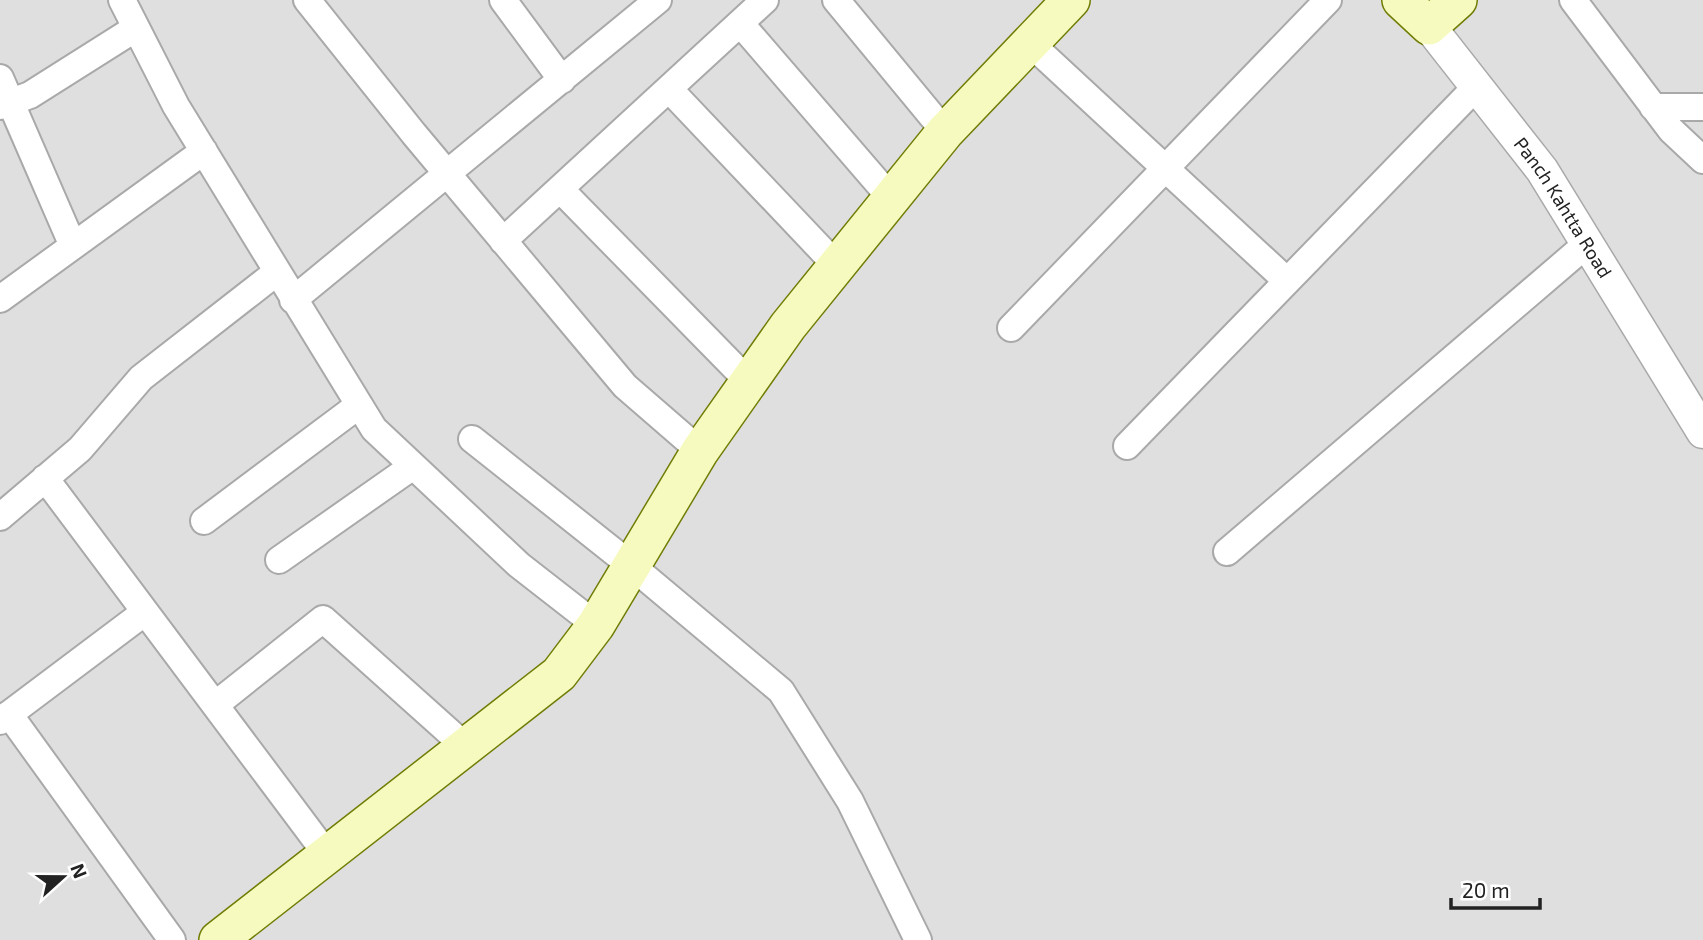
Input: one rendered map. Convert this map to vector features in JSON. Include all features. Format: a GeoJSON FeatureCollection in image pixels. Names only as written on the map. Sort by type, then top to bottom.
{"type":"FeatureCollection","features":[{"type":"Feature","properties":{"kind":"main road"},"geometry":{"type":"LineString","coordinates":[[218,940],[559,674],[596,625],[633,567],[700,451],[788,326],[945,132],[1071,0]]}},
{"type":"Feature","properties":{"kind":"main road","name":"Panch Kahtta Road"},"geometry":{"type":"LineString","coordinates":[[1401,0],[1429,26]]}},
{"type":"Feature","properties":{"kind":"main road"},"geometry":{"type":"LineString","coordinates":[[1429,26],[1458,0]]}},
{"type":"Feature","properties":{"kind":"street"},"geometry":{"type":"LineString","coordinates":[[122,0],[176,106],[374,429],[519,565],[596,625]]}},
{"type":"Feature","properties":{"kind":"street"},"geometry":{"type":"LineString","coordinates":[[307,0],[447,174],[625,386],[700,451]]}},
{"type":"Feature","properties":{"kind":"street"},"geometry":{"type":"LineString","coordinates":[[503,0],[562,79]]}},
{"type":"Feature","properties":{"kind":"street"},"geometry":{"type":"LineString","coordinates":[[293,300],[658,0]]}},
{"type":"Feature","properties":{"kind":"street"},"geometry":{"type":"LineString","coordinates":[[503,241],[765,0]]}},
{"type":"Feature","properties":{"kind":"street"},"geometry":{"type":"LineString","coordinates":[[836,0],[945,132]]}},
{"type":"Feature","properties":{"kind":"street"},"geometry":{"type":"LineString","coordinates":[[1011,328],[1328,0]]}},
{"type":"Feature","properties":{"kind":"street"},"geometry":{"type":"LineString","coordinates":[[1573,0],[1671,130],[1703,160]]}},
{"type":"Feature","properties":{"kind":"street"},"geometry":{"type":"LineString","coordinates":[[740,23],[891,198]]}},
{"type":"Feature","properties":{"kind":"street","name":"Panch Kahtta Road"},"geometry":{"type":"LineString","coordinates":[[1429,26],[1542,170],[1703,432]]}},
{"type":"Feature","properties":{"kind":"street"},"geometry":{"type":"LineString","coordinates":[[73,246],[3,95],[30,94],[136,28]]}},
{"type":"Feature","properties":{"kind":"street"},"geometry":{"type":"LineString","coordinates":[[1030,43],[1287,281]]}},
{"type":"Feature","properties":{"kind":"street"},"geometry":{"type":"LineString","coordinates":[[1127,446],[1476,87]]}},
{"type":"Feature","properties":{"kind":"street"},"geometry":{"type":"LineString","coordinates":[[669,89],[837,266]]}},
{"type":"Feature","properties":{"kind":"street"},"geometry":{"type":"LineString","coordinates":[[1653,107],[1703,107]]}},
{"type":"Feature","properties":{"kind":"street"},"geometry":{"type":"LineString","coordinates":[[0,299],[204,151]]}},
{"type":"Feature","properties":{"kind":"street"},"geometry":{"type":"LineString","coordinates":[[560,188],[749,382]]}},
{"type":"Feature","properties":{"kind":"street"},"geometry":{"type":"LineString","coordinates":[[1227,552],[1588,243]]}},
{"type":"Feature","properties":{"kind":"street"},"geometry":{"type":"LineString","coordinates":[[0,517],[80,449],[141,378],[277,272]]}},
{"type":"Feature","properties":{"kind":"street"},"geometry":{"type":"LineString","coordinates":[[204,521],[359,405]]}},
{"type":"Feature","properties":{"kind":"street"},"geometry":{"type":"LineString","coordinates":[[472,439],[633,567],[781,691],[850,801],[918,940]]}},
{"type":"Feature","properties":{"kind":"street"},"geometry":{"type":"LineString","coordinates":[[279,560],[413,466]]}},
{"type":"Feature","properties":{"kind":"street"},"geometry":{"type":"LineString","coordinates":[[45,478],[328,856]]}},
{"type":"Feature","properties":{"kind":"street"},"geometry":{"type":"LineString","coordinates":[[145,612],[5,718],[172,940]]}},
{"type":"Feature","properties":{"kind":"street"},"geometry":{"type":"LineString","coordinates":[[215,705],[323,619],[466,747]]}},
{"type":"Feature","properties":{"kind":"shaded area"},"geometry":{"type":"Polygon","coordinates":[[[0,0],[1703,0],[1703,940],[0,940],[0,0]]]}}]}
